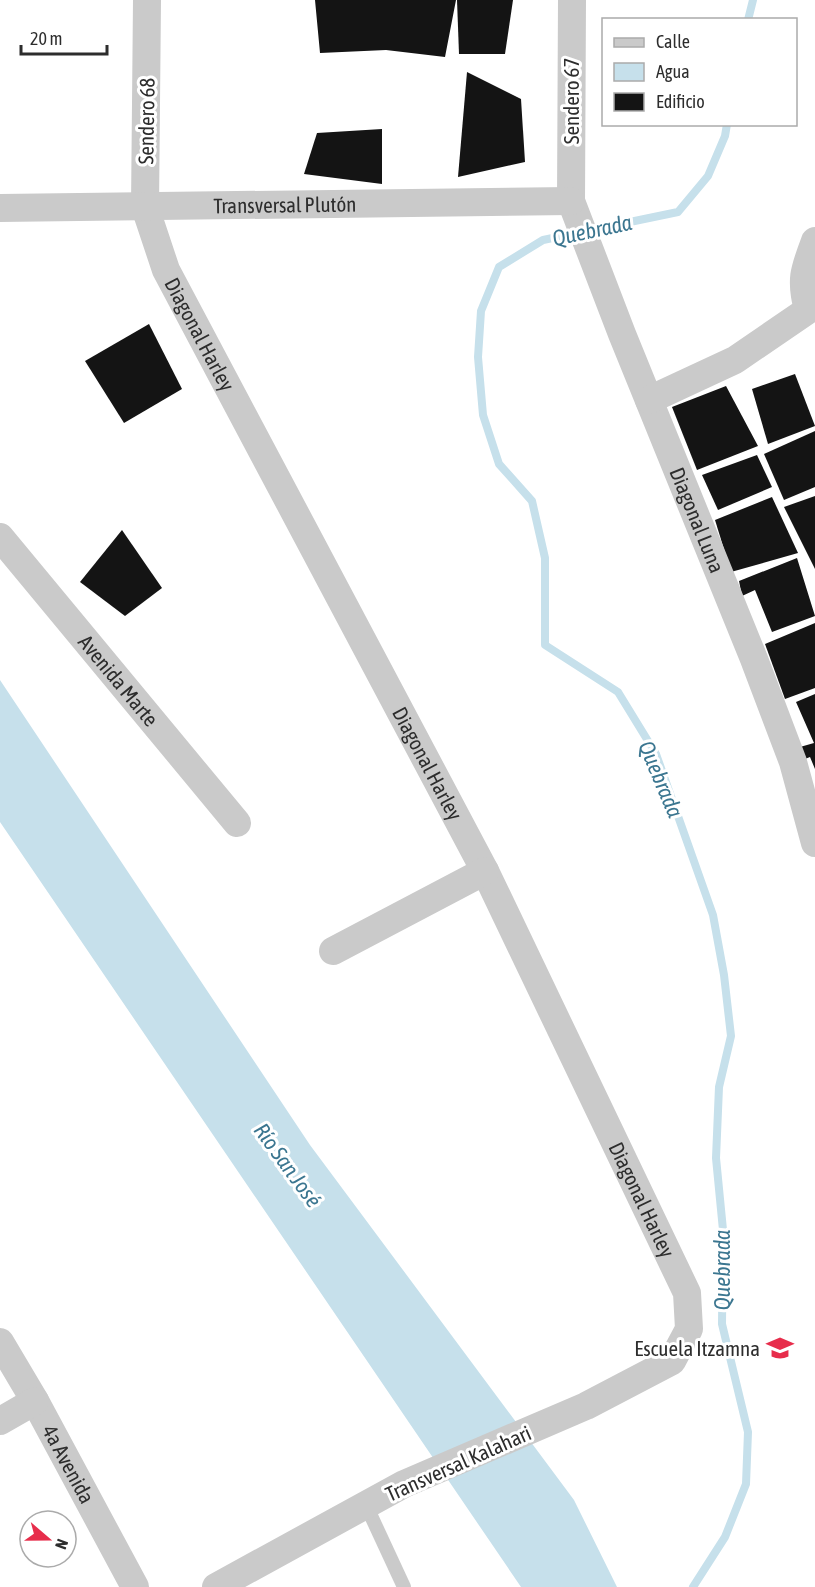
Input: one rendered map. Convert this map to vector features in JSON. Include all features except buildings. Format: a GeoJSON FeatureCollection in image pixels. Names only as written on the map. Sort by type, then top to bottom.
{"type":"FeatureCollection","features":[{"type":"Feature","properties":{"kind":"street","name":"Sendero 68"},"geometry":{"type":"LineString","coordinates":[[145,207],[147,0]]}},
{"type":"Feature","properties":{"kind":"street","name":"Sendero 67"},"geometry":{"type":"LineString","coordinates":[[572,0],[573,207]]}},
{"type":"Feature","properties":{"kind":"street","name":"Diagonal Harley"},"geometry":{"type":"LineString","coordinates":[[145,207],[165,270],[485,871],[687,1293],[689,1329]]}},
{"type":"Feature","properties":{"kind":"street","name":"Transversal Plutón"},"geometry":{"type":"LineString","coordinates":[[0,208],[573,207]]}},
{"type":"Feature","properties":{"kind":"street","name":"Diagonal Luna"},"geometry":{"type":"LineString","coordinates":[[573,207],[762,680],[793,762],[815,843]]}},
{"type":"Feature","properties":{"kind":"street"},"geometry":{"type":"LineString","coordinates":[[649,400],[735,360],[812,319],[802,288],[803,270],[815,241]]}},
{"type":"Feature","properties":{"kind":"street","name":"Avenida Marte"},"geometry":{"type":"LineString","coordinates":[[0,537],[237,824]]}},
{"type":"Feature","properties":{"kind":"street"},"geometry":{"type":"LineString","coordinates":[[333,951],[485,871]]}},
{"type":"Feature","properties":{"kind":"street","name":"Transversal Kalahari"},"geometry":{"type":"LineString","coordinates":[[216,1587],[405,1484],[586,1406],[672,1361],[689,1329]]}},
{"type":"Feature","properties":{"kind":"street","name":"4a Avenida"},"geometry":{"type":"LineString","coordinates":[[0,1342],[35,1401],[135,1587]]}},
{"type":"Feature","properties":{"kind":"street"},"geometry":{"type":"LineString","coordinates":[[0,1421],[35,1401]]}},
{"type":"Feature","properties":{"kind":"lane"},"geometry":{"type":"LineString","coordinates":[[366,1505],[404,1587]]}},
{"type":"Feature","properties":{"kind":"water","name":"Río San José"},"geometry":{"type":"Polygon","coordinates":[[[0,680],[310,1145],[574,1500],[617,1587],[521,1587],[0,822],[0,680]]]}},
{"type":"Feature","properties":{"kind":"waterway","name":"Quebrada"},"geometry":{"type":"LineString","coordinates":[[748,18],[753,0]]}},
{"type":"Feature","properties":{"kind":"waterway","name":"Quebrada"},"geometry":{"type":"LineString","coordinates":[[693,1587],[725,1537],[746,1484],[748,1432],[722,1324],[723,1230],[716,1158],[719,1087],[731,1036],[724,975],[713,915],[656,754],[618,692],[545,645],[545,558],[532,501],[499,464],[483,415],[478,357],[481,311],[499,267],[543,240],[678,212],[708,176],[725,136],[727,126]]}},
{"type":"Feature","properties":{"kind":"place","name":"Escuela Itzamna"},"geometry":{"type":"Point","coordinates":[780,1348]}}]}
